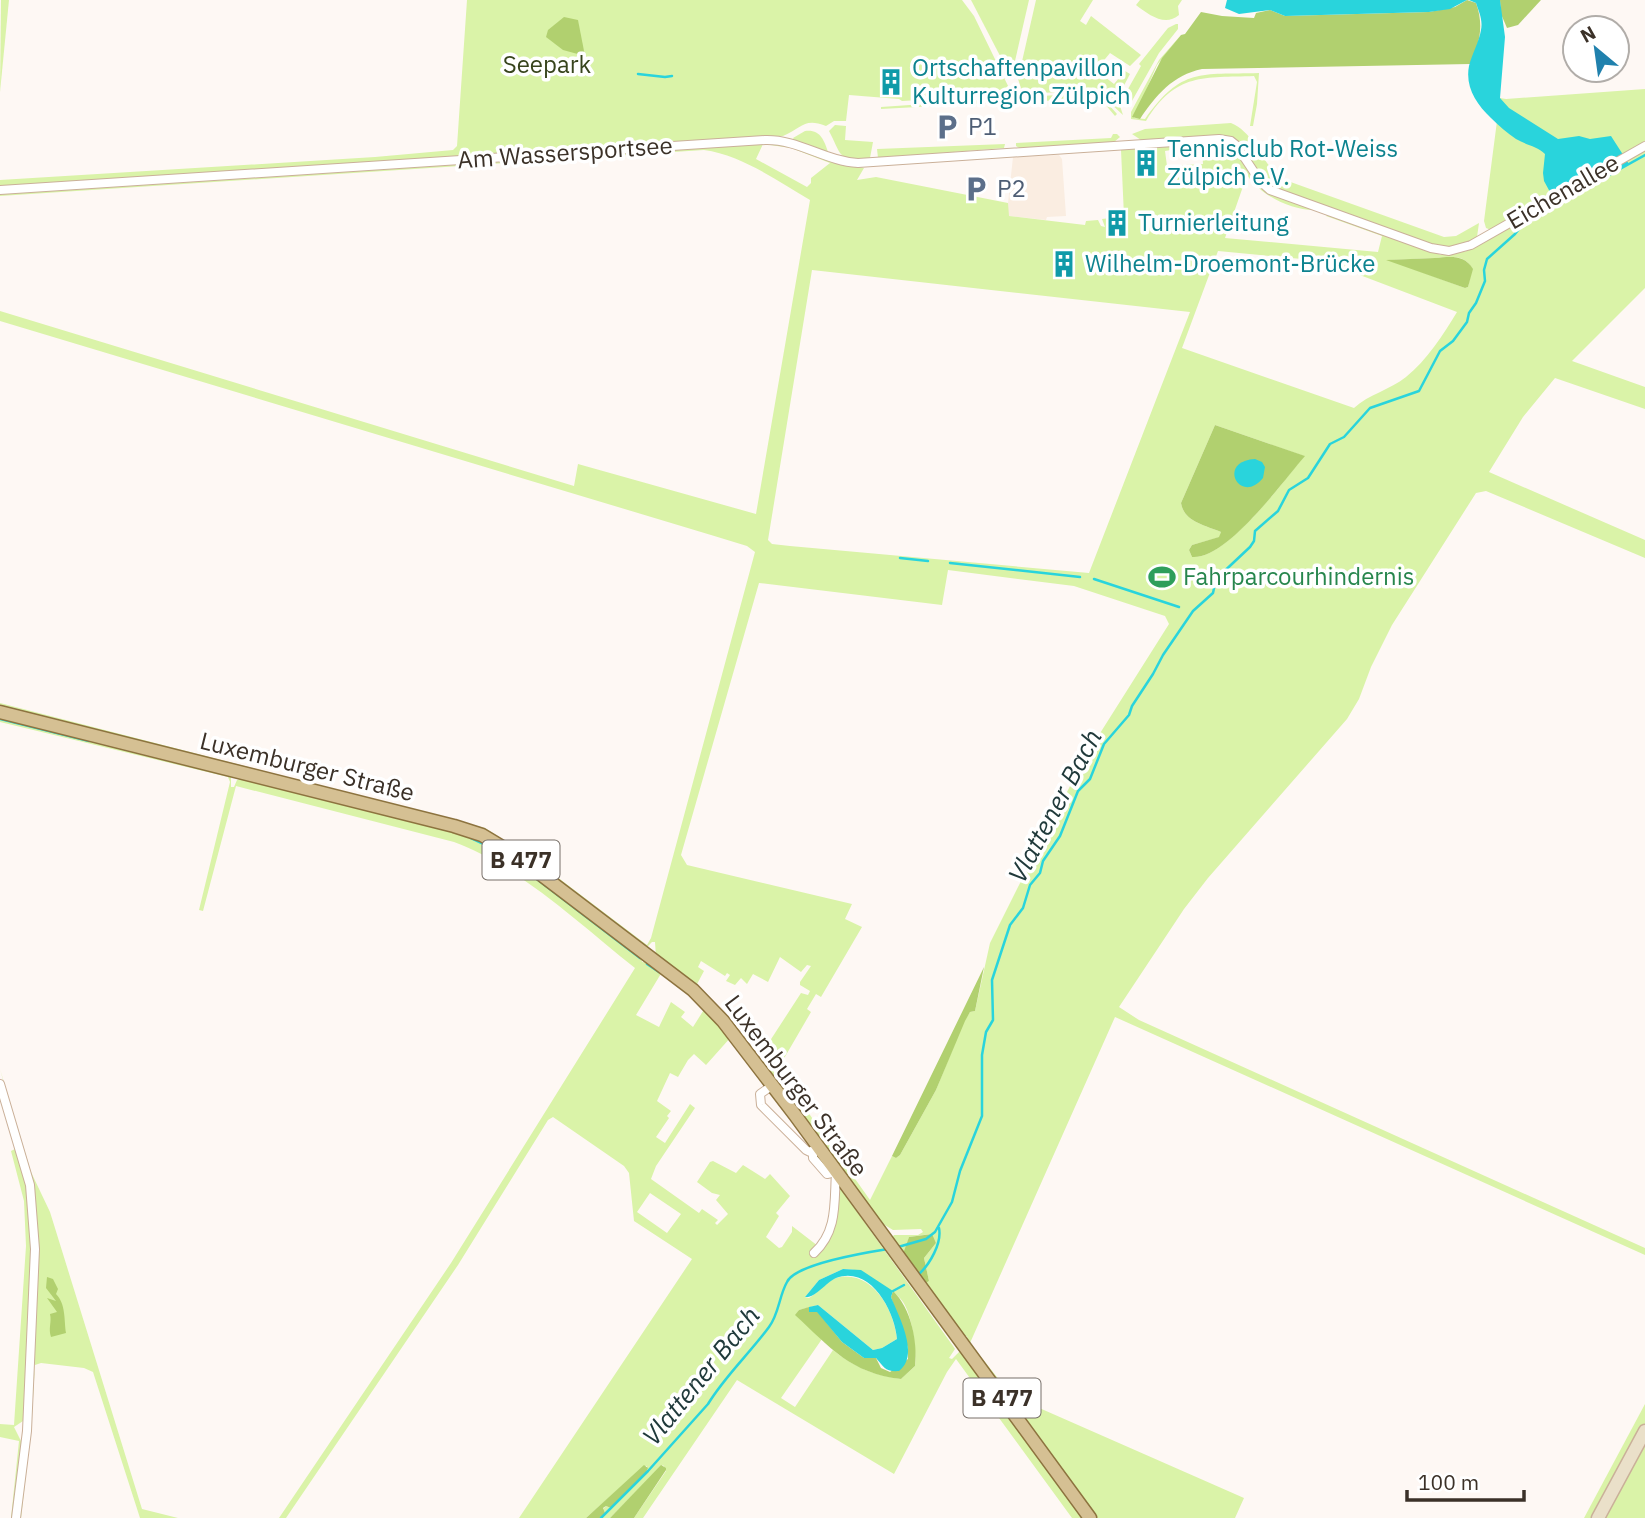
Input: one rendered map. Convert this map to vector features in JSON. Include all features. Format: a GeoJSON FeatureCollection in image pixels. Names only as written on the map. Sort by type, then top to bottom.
{"type":"FeatureCollection","features":[{"type":"Feature","properties":{"kind":"main road","name":"Luxemburger Straße"},"geometry":{"type":"LineString","coordinates":[[0,712],[433,820],[468,830],[514,854],[693,990],[737,1038],[1090,1518]]}},
{"type":"Feature","properties":{"kind":"street","name":"Am Wassersportsee"},"geometry":{"type":"LineString","coordinates":[[0,190],[765,140],[786,140],[838,159],[858,163],[1227,139],[1238,147],[1263,184],[1284,195],[1436,249],[1454,251],[1480,239]]}},
{"type":"Feature","properties":{"kind":"street","name":"Eichenallee"},"geometry":{"type":"LineString","coordinates":[[1480,239],[1645,146]]}},
{"type":"Feature","properties":{"kind":"street"},"geometry":{"type":"LineString","coordinates":[[0,1084],[30,1185],[35,1249],[27,1431],[16,1518]]}},
{"type":"Feature","properties":{"kind":"street"},"geometry":{"type":"LineString","coordinates":[[773,1085],[760,1094],[761,1105],[806,1150],[810,1152],[816,1148]]}},
{"type":"Feature","properties":{"kind":"street"},"geometry":{"type":"LineString","coordinates":[[814,1253],[826,1240],[832,1228],[836,1172]]}},
{"type":"Feature","properties":{"kind":"street"},"geometry":{"type":"LineString","coordinates":[[1598,1518],[1645,1431]]}},
{"type":"Feature","properties":{"kind":"shaded area"},"geometry":{"type":"Polygon","coordinates":[[[1059,155],[1062,159],[1066,216],[1047,217],[1046,220],[1008,216],[1013,157],[1059,155]]]}},
{"type":"Feature","properties":{"kind":"green space"},"geometry":{"type":"Polygon","coordinates":[[[1,0],[9,0],[0,92],[1,0]]]}},
{"type":"Feature","properties":{"kind":"green space","name":"Seepark"},"geometry":{"type":"Polygon","coordinates":[[[467,0],[962,0],[974,16],[1011,92],[990,96],[902,101],[849,95],[846,121],[834,121],[826,126],[808,123],[783,136],[642,143],[464,160],[0,186],[0,180],[453,150],[457,146],[467,0]]]}},
{"type":"Feature","properties":{"kind":"green space"},"geometry":{"type":"Polygon","coordinates":[[[971,0],[1029,0],[1012,74],[1010,75],[971,0]]]}},
{"type":"Feature","properties":{"kind":"green space"},"geometry":{"type":"Polygon","coordinates":[[[1036,0],[1093,0],[1080,21],[1086,25],[1091,16],[1141,55],[1130,66],[1110,53],[1096,70],[1114,84],[1125,71],[1130,74],[1120,93],[1118,91],[1116,94],[1123,115],[1096,90],[1023,94],[1018,79],[1036,0]]]}},
{"type":"Feature","properties":{"kind":"green space"},"geometry":{"type":"Polygon","coordinates":[[[1140,0],[1182,0],[1178,6],[1179,15],[1163,20],[1136,5],[1140,0]]]}},
{"type":"Feature","properties":{"kind":"green space"},"geometry":{"type":"Polygon","coordinates":[[[1467,0],[1476,3],[1480,26],[1470,64],[1202,69],[1182,76],[1166,87],[1140,119],[1132,117],[1162,58],[1201,12],[1254,18],[1256,13],[1270,10],[1285,16],[1429,12],[1455,7],[1467,0]]]}},
{"type":"Feature","properties":{"kind":"green space"},"geometry":{"type":"Polygon","coordinates":[[[1500,0],[1541,0],[1518,25],[1507,28],[1501,14],[1500,0]]]}},
{"type":"Feature","properties":{"kind":"green space"},"geometry":{"type":"Polygon","coordinates":[[[564,17],[578,20],[585,56],[563,50],[546,37],[548,30],[564,17]]]}},
{"type":"Feature","properties":{"kind":"green space"},"geometry":{"type":"Polygon","coordinates":[[[1176,24],[1178,29],[1159,53],[1128,108],[1128,89],[1141,66],[1139,64],[1168,28],[1176,24]]]}},
{"type":"Feature","properties":{"kind":"green space"},"geometry":{"type":"Polygon","coordinates":[[[1181,35],[1157,65],[1134,118],[1145,119],[1170,90],[1194,77],[1259,73],[1253,126],[1250,126],[1257,82],[1254,76],[1192,81],[1168,94],[1146,121],[1131,119],[1131,112],[1159,60],[1181,35]]]}},
{"type":"Feature","properties":{"kind":"green space"},"geometry":{"type":"Polygon","coordinates":[[[1645,89],[1645,141],[1491,230],[1486,228],[1484,221],[1500,98],[1645,89]]]}},
{"type":"Feature","properties":{"kind":"green space"},"geometry":{"type":"Polygon","coordinates":[[[1089,93],[1101,96],[1117,114],[1115,116],[1104,103],[1092,98],[1027,102],[1022,99],[1026,97],[1089,93]]]}},
{"type":"Feature","properties":{"kind":"green space"},"geometry":{"type":"Polygon","coordinates":[[[1010,98],[1010,102],[881,109],[881,107],[1010,98]]]}},
{"type":"Feature","properties":{"kind":"green space"},"geometry":{"type":"Polygon","coordinates":[[[1231,123],[1247,135],[1270,167],[1285,180],[1444,237],[1456,236],[1479,223],[1477,237],[1462,246],[1439,248],[1274,187],[1262,177],[1235,140],[1141,140],[1132,134],[1145,129],[1231,123]]]}},
{"type":"Feature","properties":{"kind":"green space"},"geometry":{"type":"Polygon","coordinates":[[[835,125],[846,126],[845,140],[873,142],[870,158],[842,155],[829,131],[835,125]]]}},
{"type":"Feature","properties":{"kind":"green space"},"geometry":{"type":"Polygon","coordinates":[[[805,131],[818,134],[828,152],[794,140],[793,138],[805,131]]]}},
{"type":"Feature","properties":{"kind":"green space"},"geometry":{"type":"Polygon","coordinates":[[[1113,134],[1120,137],[1114,142],[1021,149],[1016,146],[1016,143],[1111,138],[1113,134]]]}},
{"type":"Feature","properties":{"kind":"green space"},"geometry":{"type":"Polygon","coordinates":[[[1221,141],[1228,143],[1239,152],[1255,179],[1266,189],[1313,210],[1277,200],[1260,189],[1247,175],[1225,238],[1378,252],[1382,236],[1326,216],[1328,214],[1441,255],[1467,251],[1645,148],[1645,288],[1572,361],[1645,387],[1645,409],[1555,378],[1523,417],[1489,472],[1645,540],[1645,558],[1486,491],[1476,493],[1392,625],[1359,699],[1347,719],[1208,878],[1184,909],[1119,1007],[1139,1020],[1645,1248],[1645,1255],[1115,1017],[970,1343],[1012,1396],[1244,1498],[1235,1518],[1094,1518],[969,1347],[967,1336],[961,1336],[891,1239],[894,1235],[918,1235],[923,1232],[921,1229],[893,1230],[878,1221],[807,1125],[801,1111],[764,1066],[764,1050],[801,993],[808,995],[810,991],[800,985],[800,982],[811,966],[807,965],[801,972],[780,957],[768,982],[753,974],[747,984],[741,978],[735,985],[726,981],[730,975],[727,973],[725,976],[701,961],[698,967],[704,971],[696,986],[656,957],[655,942],[645,949],[518,853],[474,828],[0,708],[0,703],[485,828],[532,858],[647,945],[755,552],[747,546],[0,321],[0,311],[574,486],[578,464],[756,514],[810,200],[746,163],[704,150],[0,196],[0,193],[773,143],[864,168],[857,180],[876,177],[1008,203],[1009,216],[1085,225],[1086,221],[1098,220],[1101,226],[1105,227],[1102,219],[1111,218],[1112,225],[1120,225],[1120,216],[1124,216],[1121,150],[1170,146],[1171,150],[1165,151],[1167,166],[1203,164],[1202,149],[1178,150],[1178,144],[1221,141]],[[763,144],[756,159],[807,187],[811,178],[830,163],[791,148],[763,144]],[[1218,251],[1182,348],[1354,408],[1414,370],[1434,347],[1457,312],[1323,261],[1218,251]],[[1461,258],[1389,260],[1468,287],[1472,268],[1461,258]],[[812,270],[768,540],[772,544],[1089,573],[1190,312],[812,270]],[[1215,425],[1181,503],[1191,519],[1221,532],[1220,537],[1192,545],[1189,550],[1192,557],[1206,555],[1221,546],[1253,517],[1304,456],[1215,425]],[[948,570],[942,605],[759,583],[681,855],[687,865],[852,904],[845,919],[862,927],[821,997],[816,994],[807,1009],[811,1012],[775,1074],[810,1115],[870,1200],[892,1156],[896,1158],[900,1155],[936,1090],[964,1021],[970,1012],[975,1011],[990,943],[1085,757],[1169,624],[1165,616],[1074,586],[948,570]],[[931,1234],[909,1237],[904,1254],[926,1283],[929,1281],[924,1258],[936,1243],[931,1234]]]}},
{"type":"Feature","properties":{"kind":"green space"},"geometry":{"type":"Polygon","coordinates":[[[1005,144],[1004,148],[878,158],[877,149],[1005,144]]]}},
{"type":"Feature","properties":{"kind":"green space"},"geometry":{"type":"Polygon","coordinates":[[[1446,257],[1465,261],[1473,269],[1468,287],[1386,260],[1446,257]]]}},
{"type":"Feature","properties":{"kind":"green space"},"geometry":{"type":"Polygon","coordinates":[[[1215,425],[1305,456],[1269,500],[1237,533],[1206,555],[1192,557],[1189,550],[1192,545],[1219,537],[1221,532],[1191,519],[1186,515],[1181,503],[1215,425]]]}},
{"type":"Feature","properties":{"kind":"green space"},"geometry":{"type":"Polygon","coordinates":[[[0,716],[228,772],[231,777],[231,787],[234,787],[237,780],[245,777],[452,829],[486,841],[520,864],[641,956],[642,962],[651,963],[662,972],[636,1015],[659,1027],[671,1002],[685,1012],[681,1017],[693,1027],[705,1008],[731,1037],[706,1065],[694,1054],[678,1077],[670,1073],[657,1101],[671,1111],[656,1137],[665,1143],[690,1104],[695,1108],[656,1166],[651,1179],[699,1213],[702,1209],[718,1220],[715,1223],[717,1225],[728,1214],[716,1200],[720,1195],[712,1193],[697,1182],[710,1162],[736,1173],[743,1165],[765,1179],[770,1174],[790,1196],[776,1213],[779,1216],[766,1237],[779,1248],[782,1247],[792,1232],[792,1226],[818,1246],[810,1253],[813,1256],[826,1241],[834,1223],[837,1184],[955,1349],[949,1358],[952,1359],[962,1349],[1085,1518],[1072,1518],[956,1359],[894,1474],[737,1380],[643,1518],[634,1518],[666,1471],[663,1465],[610,1518],[600,1518],[605,1513],[603,1509],[606,1506],[611,1508],[646,1472],[647,1466],[586,1518],[519,1518],[692,1259],[634,1221],[629,1173],[624,1166],[553,1117],[548,1120],[458,1265],[286,1518],[279,1518],[451,1263],[635,968],[526,881],[454,842],[236,786],[203,911],[199,910],[230,782],[228,777],[0,722],[0,716]],[[650,1193],[637,1212],[667,1233],[681,1214],[650,1193]],[[843,1269],[819,1280],[805,1297],[809,1298],[835,1278],[852,1277],[863,1281],[872,1287],[887,1306],[897,1339],[873,1350],[818,1305],[799,1310],[796,1315],[822,1339],[781,1398],[795,1407],[833,1350],[857,1366],[892,1378],[901,1379],[915,1366],[913,1333],[903,1302],[896,1294],[860,1271],[843,1269]]]}},
{"type":"Feature","properties":{"kind":"green space"},"geometry":{"type":"Polygon","coordinates":[[[984,967],[975,1011],[970,1012],[965,1021],[936,1090],[896,1158],[892,1156],[984,967]]]}},
{"type":"Feature","properties":{"kind":"green space"},"geometry":{"type":"Polygon","coordinates":[[[0,1069],[31,1172],[50,1212],[142,1509],[178,1518],[140,1518],[93,1372],[84,1368],[41,1363],[35,1365],[33,1352],[38,1238],[34,1193],[0,1069]]]}},
{"type":"Feature","properties":{"kind":"green space"},"geometry":{"type":"Polygon","coordinates":[[[0,1094],[26,1181],[32,1238],[24,1416],[23,1421],[14,1427],[22,1443],[14,1518],[11,1518],[19,1441],[0,1437],[0,1424],[14,1425],[26,1246],[24,1201],[11,1151],[15,1149],[0,1094]]]}},
{"type":"Feature","properties":{"kind":"green space"},"geometry":{"type":"Polygon","coordinates":[[[833,1188],[834,1207],[828,1229],[833,1188]]]}},
{"type":"Feature","properties":{"kind":"green space"},"geometry":{"type":"Polygon","coordinates":[[[932,1234],[936,1243],[924,1258],[929,1281],[926,1283],[903,1254],[909,1237],[932,1234]]]}},
{"type":"Feature","properties":{"kind":"green space"},"geometry":{"type":"Polygon","coordinates":[[[47,1277],[53,1279],[58,1289],[56,1294],[63,1307],[66,1333],[51,1337],[50,1314],[57,1312],[47,1298],[56,1301],[46,1288],[47,1277]]]}},
{"type":"Feature","properties":{"kind":"green space"},"geometry":{"type":"Polygon","coordinates":[[[893,1291],[909,1316],[915,1347],[915,1366],[901,1379],[883,1376],[855,1365],[831,1348],[795,1315],[799,1310],[809,1307],[810,1312],[817,1311],[842,1342],[864,1358],[876,1358],[881,1368],[890,1372],[908,1359],[908,1348],[891,1297],[893,1291]]]}},
{"type":"Feature","properties":{"kind":"green space"},"geometry":{"type":"Polygon","coordinates":[[[35,1365],[31,1431],[19,1518],[35,1365]]]}},
{"type":"Feature","properties":{"kind":"green space"},"geometry":{"type":"Polygon","coordinates":[[[1645,1404],[1645,1425],[1594,1518],[1584,1518],[1645,1404]]]}},
{"type":"Feature","properties":{"kind":"green space"},"geometry":{"type":"Polygon","coordinates":[[[1645,1438],[1645,1518],[1602,1518],[1645,1438]]]}},
{"type":"Feature","properties":{"kind":"green space"},"geometry":{"type":"Polygon","coordinates":[[[644,1465],[648,1468],[646,1472],[611,1508],[603,1508],[605,1513],[600,1518],[586,1518],[644,1465]]]}},
{"type":"Feature","properties":{"kind":"green space"},"geometry":{"type":"Polygon","coordinates":[[[661,1465],[666,1470],[634,1518],[610,1518],[661,1465]]]}},
{"type":"Feature","properties":{"kind":"water"},"geometry":{"type":"Polygon","coordinates":[[[1227,0],[1467,0],[1450,9],[1429,12],[1285,16],[1270,10],[1239,14],[1225,8],[1227,0]]]}},
{"type":"Feature","properties":{"kind":"water"},"geometry":{"type":"Polygon","coordinates":[[[1469,0],[1500,0],[1505,37],[1500,98],[1509,108],[1558,139],[1611,136],[1629,164],[1556,203],[1544,181],[1545,154],[1506,132],[1476,101],[1470,88],[1469,66],[1481,23],[1476,3],[1469,0]]]}},
{"type":"Feature","properties":{"kind":"water"},"geometry":{"type":"Polygon","coordinates":[[[1255,459],[1265,467],[1263,478],[1254,485],[1240,485],[1234,473],[1237,467],[1243,462],[1255,459]]]}},
{"type":"Feature","properties":{"kind":"water"},"geometry":{"type":"Polygon","coordinates":[[[843,1269],[861,1270],[893,1291],[891,1297],[903,1325],[908,1346],[908,1356],[899,1371],[888,1370],[876,1358],[864,1358],[842,1342],[817,1312],[809,1312],[809,1307],[818,1305],[873,1350],[897,1339],[892,1316],[886,1304],[870,1284],[860,1278],[836,1278],[813,1295],[805,1297],[819,1280],[843,1269]]]}},
{"type":"Feature","properties":{"kind":"waterway"},"geometry":{"type":"LineString","coordinates":[[638,74],[672,76]]}},
{"type":"Feature","properties":{"kind":"waterway","name":"Vlattener Bach"},"geometry":{"type":"LineString","coordinates":[[1602,179],[1645,155]]}},
{"type":"Feature","properties":{"kind":"waterway","name":"Vlattener Bach"},"geometry":{"type":"LineString","coordinates":[[898,1247],[926,1239],[935,1232],[952,1202],[960,1171],[982,1116],[982,1055],[986,1032],[993,1020],[992,980],[1010,925],[1023,908],[1030,885],[1040,873],[1043,861],[1060,836],[1078,791],[1090,779],[1104,744],[1129,715],[1163,655],[1193,611],[1213,593],[1216,579],[1250,547],[1255,531],[1278,511],[1289,490],[1308,478],[1330,444],[1344,437],[1370,408],[1419,391],[1440,351],[1453,341],[1467,322],[1485,281],[1487,259],[1515,234],[1527,219],[1587,187]]}},
{"type":"Feature","properties":{"kind":"waterway"},"geometry":{"type":"LineString","coordinates":[[900,558],[928,561]]}},
{"type":"Feature","properties":{"kind":"waterway"},"geometry":{"type":"LineString","coordinates":[[950,563],[1080,577]]}},
{"type":"Feature","properties":{"kind":"waterway"},"geometry":{"type":"LineString","coordinates":[[1094,579],[1179,607]]}},
{"type":"Feature","properties":{"kind":"waterway"},"geometry":{"type":"LineString","coordinates":[[0,719],[89,741]]}},
{"type":"Feature","properties":{"kind":"waterway"},"geometry":{"type":"LineString","coordinates":[[471,838],[490,847]]}},
{"type":"Feature","properties":{"kind":"waterway"},"geometry":{"type":"LineString","coordinates":[[508,857],[640,958]]}},
{"type":"Feature","properties":{"kind":"waterway"},"geometry":{"type":"LineString","coordinates":[[647,964],[659,972]]}},
{"type":"Feature","properties":{"kind":"waterway"},"geometry":{"type":"LineString","coordinates":[[919,1274],[934,1253],[939,1240],[939,1228]]}},
{"type":"Feature","properties":{"kind":"waterway","name":"Vlattener Bach"},"geometry":{"type":"LineString","coordinates":[[601,1518],[648,1471],[708,1404],[762,1337],[777,1311],[784,1287],[793,1276],[817,1264],[888,1249]]}},
{"type":"Feature","properties":{"kind":"waterway"},"geometry":{"type":"LineString","coordinates":[[893,1291],[904,1285]]}},
{"type":"Feature","properties":{"kind":"place","name":"Ortschaftenpavillon Kulturregion Zülpich"},"geometry":{"type":"Point","coordinates":[891,82]}},
{"type":"Feature","properties":{"kind":"place","name":"P1"},"geometry":{"type":"Point","coordinates":[947,127]}},
{"type":"Feature","properties":{"kind":"place","name":"Tennisclub Rot-Weiss Zülpich e.V."},"geometry":{"type":"Point","coordinates":[1146,163]}},
{"type":"Feature","properties":{"kind":"place","name":"P2"},"geometry":{"type":"Point","coordinates":[976,189]}},
{"type":"Feature","properties":{"kind":"place","name":"Turnierleitung"},"geometry":{"type":"Point","coordinates":[1117,223]}},
{"type":"Feature","properties":{"kind":"place","name":"Wilhelm-Droemont-Brücke"},"geometry":{"type":"Point","coordinates":[1064,264]}},
{"type":"Feature","properties":{"kind":"place","name":"Fahrparcourhindernis"},"geometry":{"type":"Point","coordinates":[1162,577]}}]}
